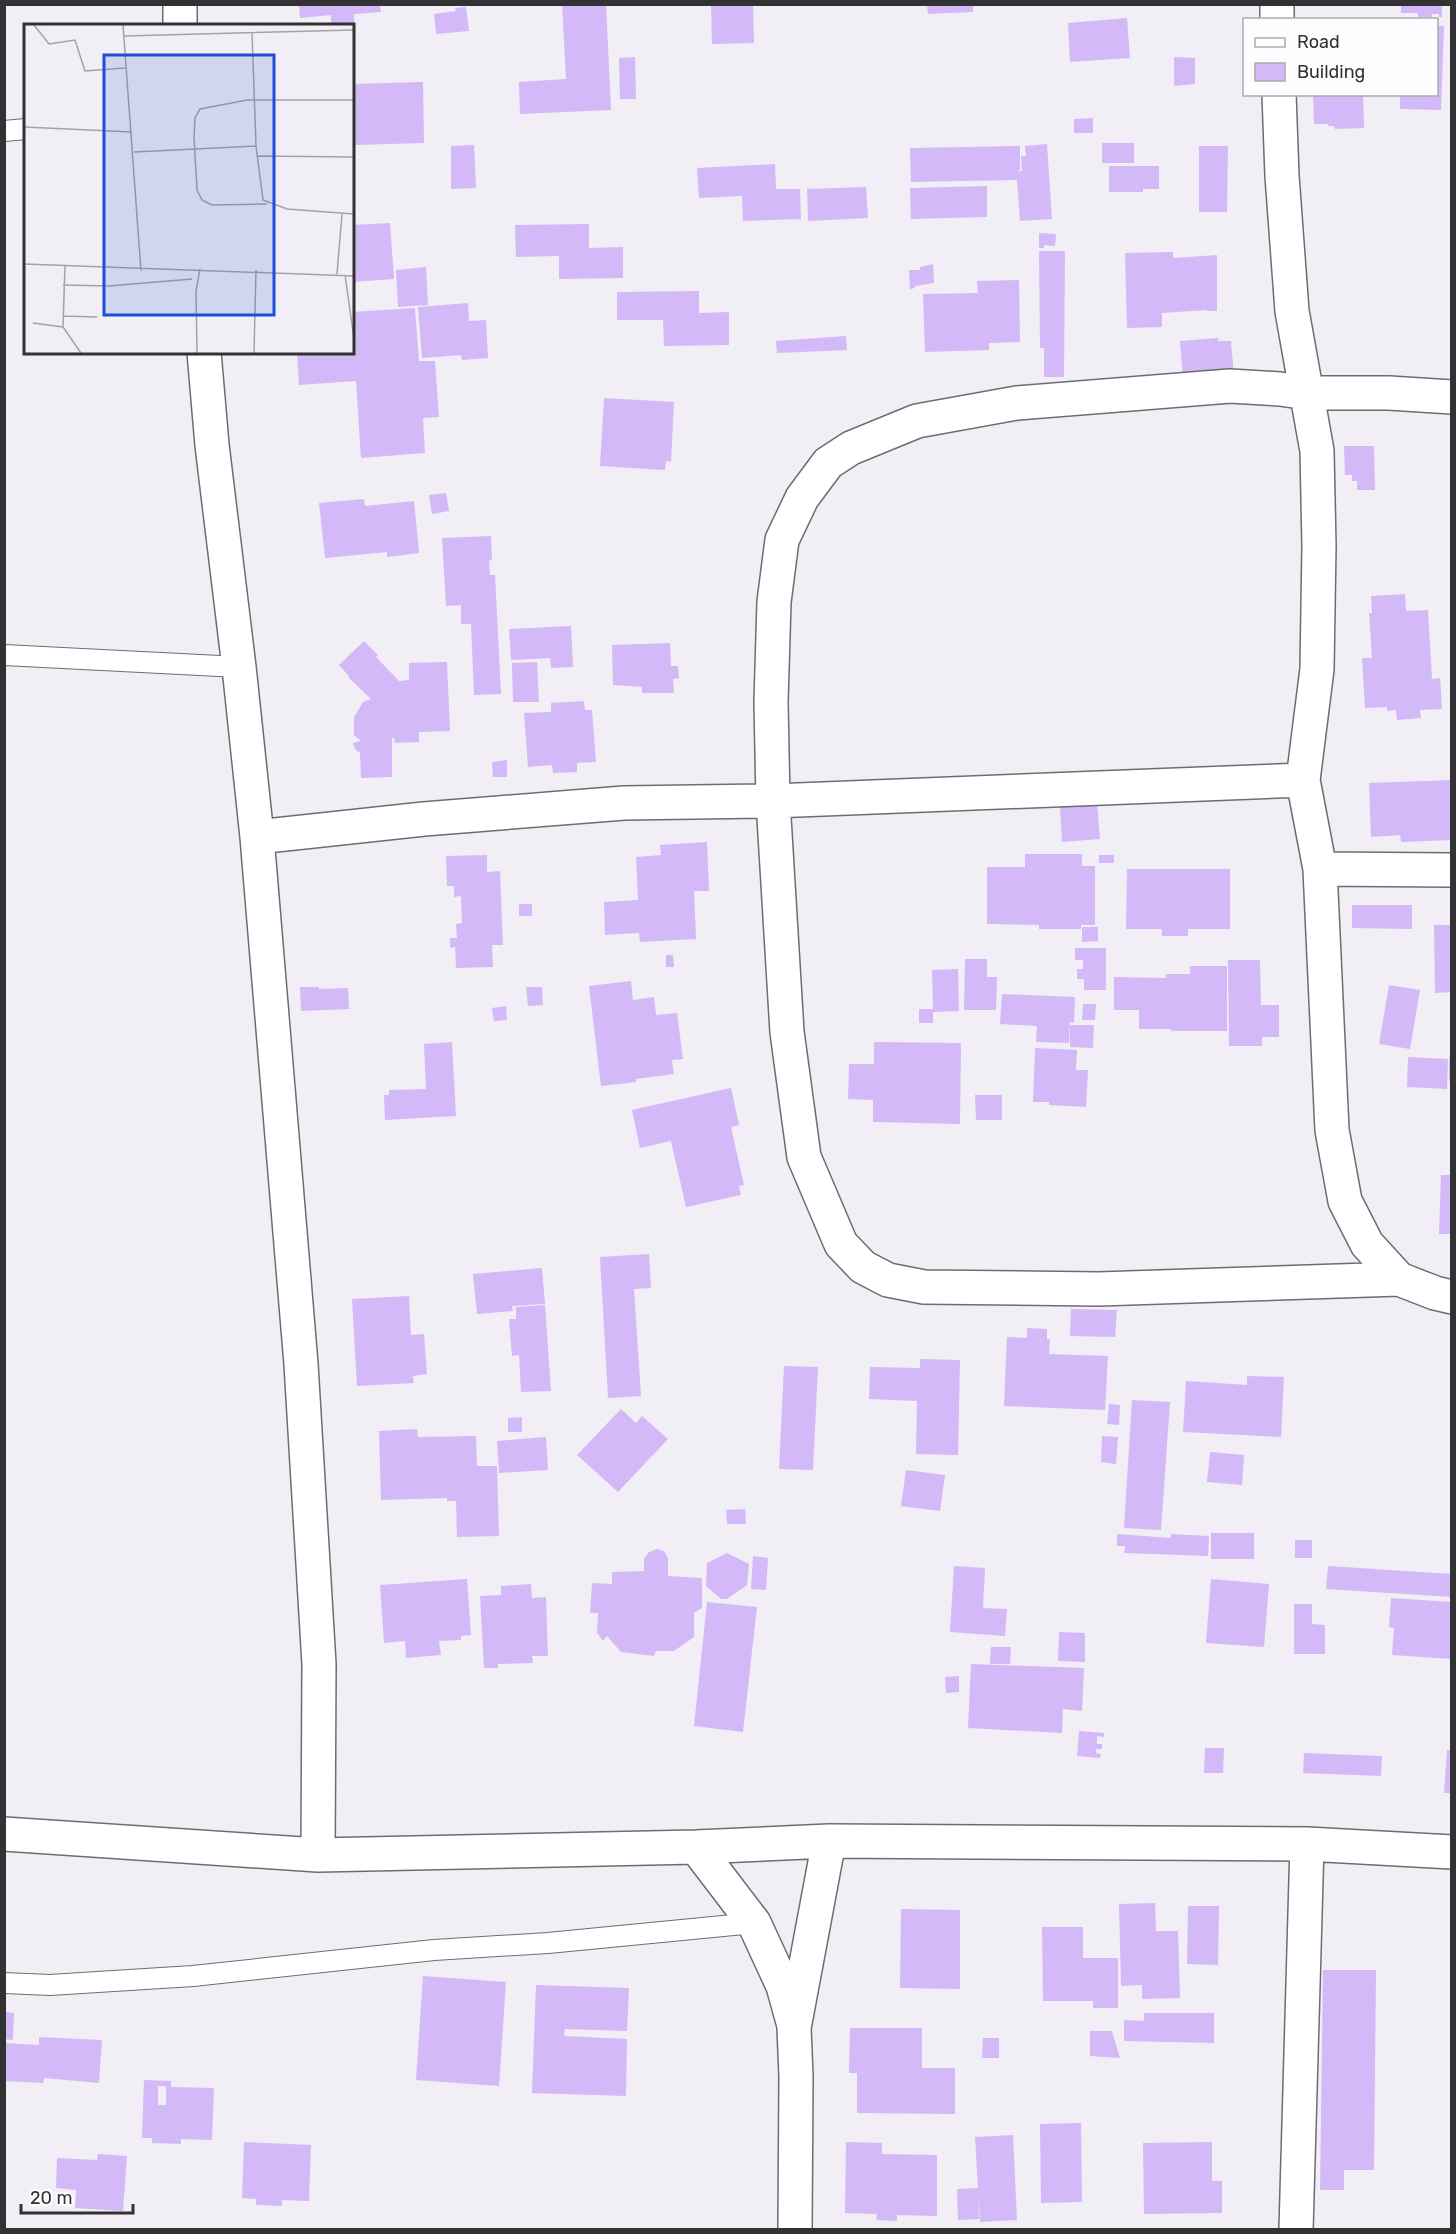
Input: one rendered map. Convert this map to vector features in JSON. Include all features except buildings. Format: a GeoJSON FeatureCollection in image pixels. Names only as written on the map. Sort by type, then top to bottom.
{"type":"FeatureCollection","features":[{"type":"Feature","properties":{"kind":"street"},"geometry":{"type":"LineString","coordinates":[[180,4],[180,24]]}},
{"type":"Feature","properties":{"kind":"street"},"geometry":{"type":"LineString","coordinates":[[1280,96],[1282,176],[1292,311],[1317,452],[1319,546],[1317,669],[1303,780],[1320,868],[1332,1131],[1345,1201],[1367,1244],[1399,1279]]}},
{"type":"Feature","properties":{"kind":"street"},"geometry":{"type":"LineString","coordinates":[[204,354],[212,445],[257,837],[301,1364],[319,1664],[318,1854]]}},
{"type":"Feature","properties":{"kind":"street"},"geometry":{"type":"LineString","coordinates":[[1452,397],[1389,393],[1308,393],[1230,386],[1017,403],[917,422],[851,448],[828,463],[802,498],[782,540],[774,602],[771,680],[773,801],[787,1032],[804,1157],[841,1244],[863,1267],[888,1280],[924,1287],[1099,1289],[1399,1279],[1435,1293],[1452,1296]]}},
{"type":"Feature","properties":{"kind":"street"},"geometry":{"type":"LineString","coordinates":[[257,837],[424,819],[624,804],[773,801],[1303,780]]}},
{"type":"Feature","properties":{"kind":"street"},"geometry":{"type":"LineString","coordinates":[[1320,868],[1452,870]]}},
{"type":"Feature","properties":{"kind":"street"},"geometry":{"type":"LineString","coordinates":[[4,1834],[318,1854],[696,1847],[829,1841],[1307,1845],[1452,1852]]}},
{"type":"Feature","properties":{"kind":"street"},"geometry":{"type":"LineString","coordinates":[[794,2028],[829,1841]]}},
{"type":"Feature","properties":{"kind":"street"},"geometry":{"type":"LineString","coordinates":[[1296,2229],[1307,1845]]}},
{"type":"Feature","properties":{"kind":"street"},"geometry":{"type":"LineString","coordinates":[[696,1847],[754,1923],[783,1986],[794,2028],[795,2229]]}},
{"type":"Feature","properties":{"kind":"lane"},"geometry":{"type":"LineString","coordinates":[[4,131],[24,129]]}},
{"type":"Feature","properties":{"kind":"lane"},"geometry":{"type":"LineString","coordinates":[[4,655],[239,667]]}},
{"type":"Feature","properties":{"kind":"lane"},"geometry":{"type":"LineString","coordinates":[[4,1983],[50,1984],[193,1976],[434,1950],[548,1943],[754,1923]]}}]}
